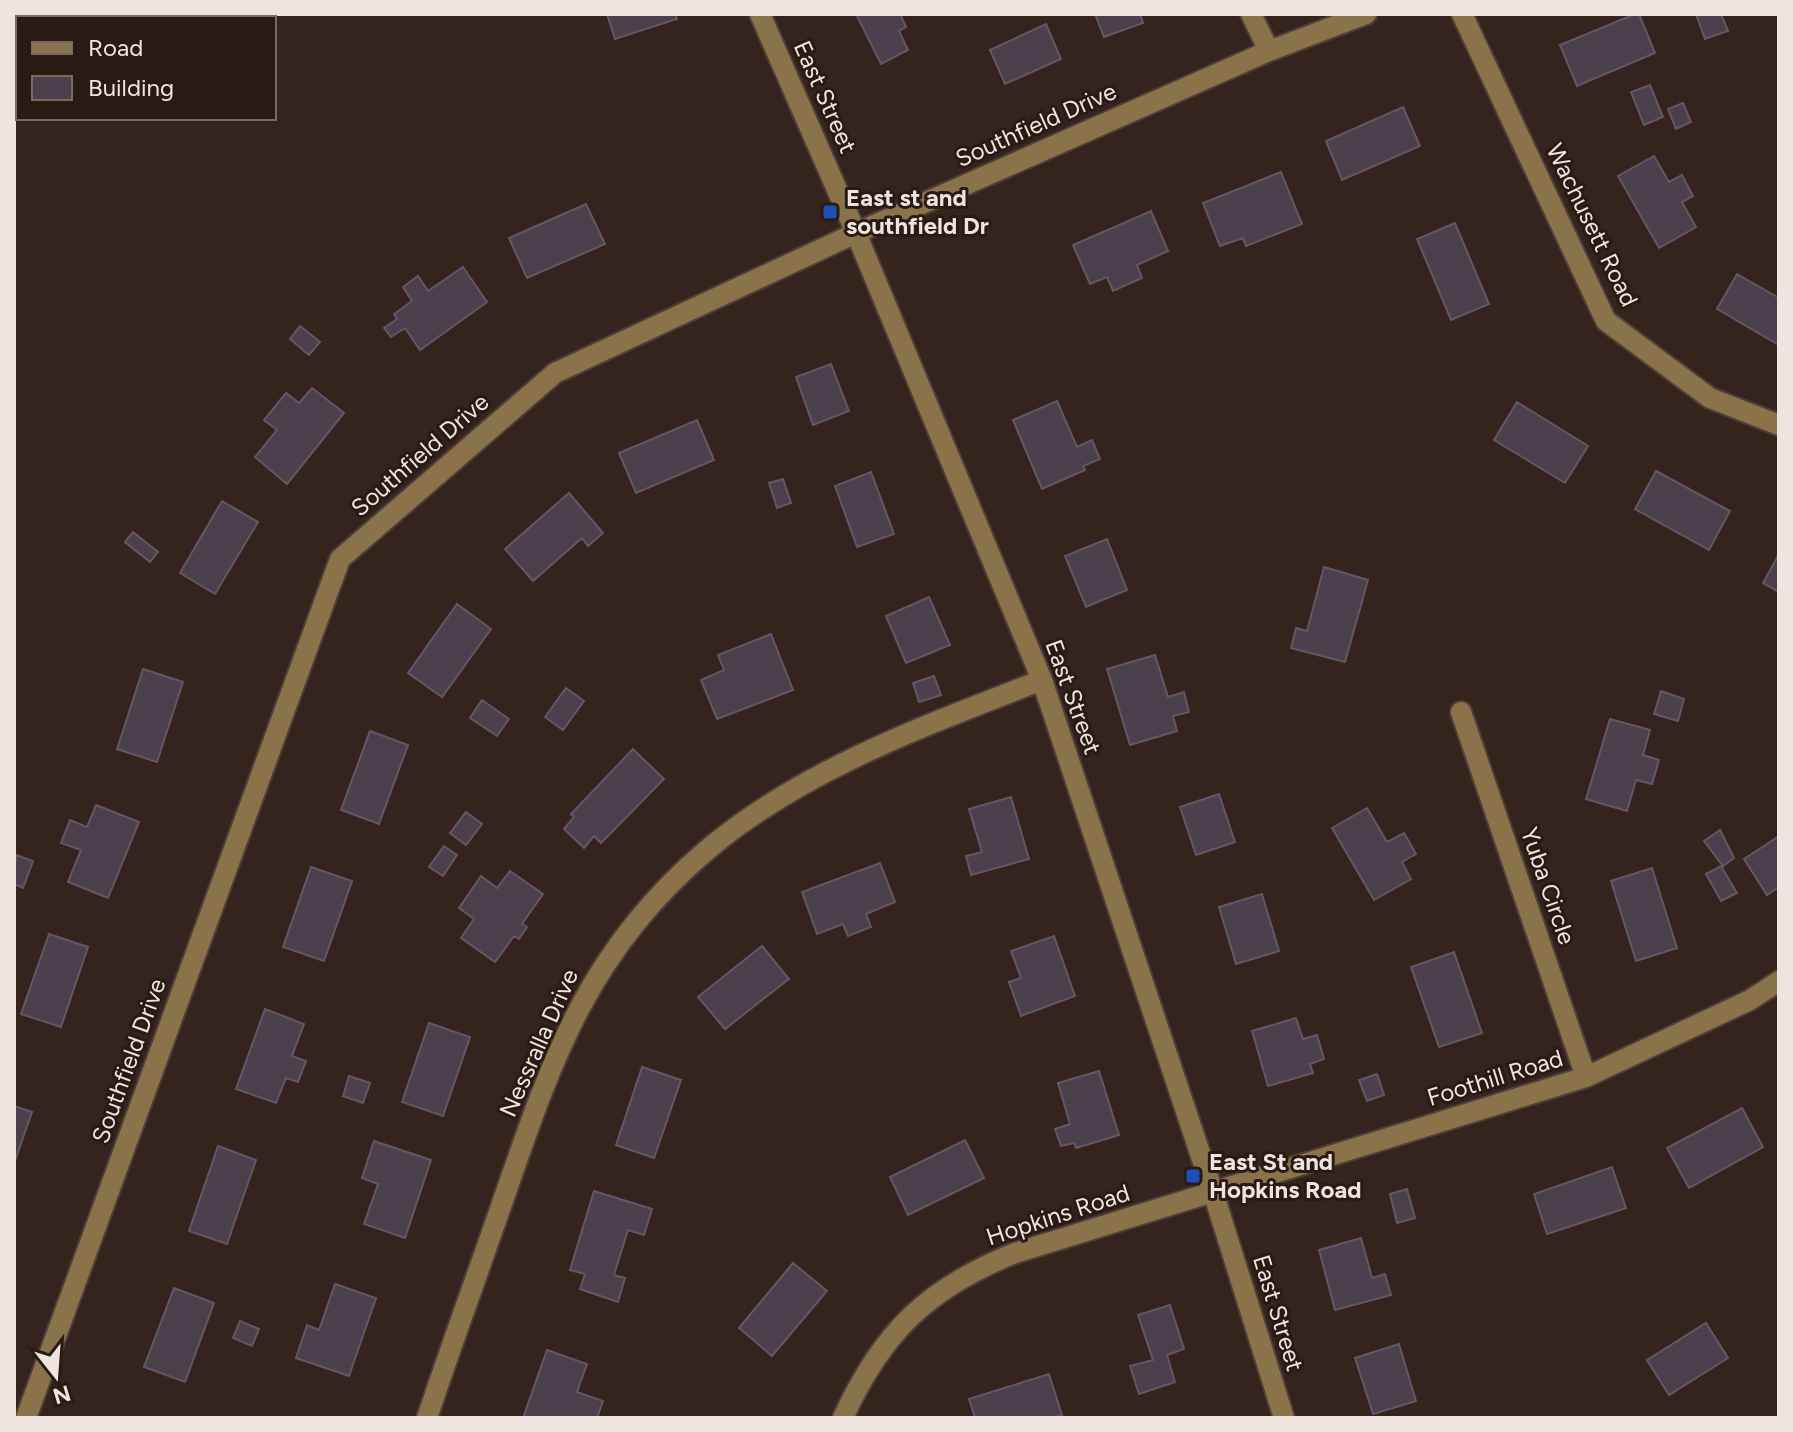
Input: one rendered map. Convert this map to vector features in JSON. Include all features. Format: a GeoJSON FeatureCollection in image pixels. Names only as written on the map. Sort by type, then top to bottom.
{"type":"FeatureCollection","features":[{"type":"Feature","properties":{"kind":"street","name":"East Street"},"geometry":{"type":"LineString","coordinates":[[760,14],[856,233],[1042,680],[1213,1192],[1284,1418]]}},
{"type":"Feature","properties":{"kind":"street"},"geometry":{"type":"LineString","coordinates":[[1251,14],[1269,51]]}},
{"type":"Feature","properties":{"kind":"street","name":"Southfield Drive"},"geometry":{"type":"LineString","coordinates":[[26,1418],[340,559],[555,373],[856,233],[1269,51],[1366,14]]}},
{"type":"Feature","properties":{"kind":"street","name":"Wachusett Road"},"geometry":{"type":"LineString","coordinates":[[1462,14],[1606,321],[1710,398],[1779,425]]}},
{"type":"Feature","properties":{"kind":"street","name":"Nessralla Drive"},"geometry":{"type":"LineString","coordinates":[[427,1418],[558,1053],[592,981],[626,933],[708,849],[761,810],[878,747],[1042,680]]}},
{"type":"Feature","properties":{"kind":"street","name":"Yuba Circle"},"geometry":{"type":"LineString","coordinates":[[1461,712],[1586,1077]]}},
{"type":"Feature","properties":{"kind":"street","name":"Foothill Road"},"geometry":{"type":"LineString","coordinates":[[1213,1192],[1586,1077],[1750,1000],[1779,981]]}},
{"type":"Feature","properties":{"kind":"street","name":"Hopkins Road"},"geometry":{"type":"LineString","coordinates":[[843,1418],[864,1373],[890,1335],[915,1310],[974,1270],[1015,1253],[1213,1192]]}},
{"type":"Feature","properties":{"kind":"building"},"geometry":{"type":"Polygon","coordinates":[[[607,14],[675,14],[677,19],[615,39],[607,14]]]}},
{"type":"Feature","properties":{"kind":"building"},"geometry":{"type":"Polygon","coordinates":[[[856,14],[900,14],[906,27],[899,31],[908,50],[881,64],[856,14]]]}},
{"type":"Feature","properties":{"kind":"building"},"geometry":{"type":"Polygon","coordinates":[[[1095,14],[1140,14],[1143,23],[1104,37],[1095,14]]]}},
{"type":"Feature","properties":{"kind":"building"},"geometry":{"type":"Polygon","coordinates":[[[1639,14],[1655,53],[1577,86],[1560,45],[1639,14]]]}},
{"type":"Feature","properties":{"kind":"building"},"geometry":{"type":"Polygon","coordinates":[[[1696,14],[1721,14],[1728,31],[1705,39],[1696,14]]]}},
{"type":"Feature","properties":{"kind":"building"},"geometry":{"type":"Polygon","coordinates":[[[1046,24],[1061,59],[1005,84],[990,50],[1046,24]]]}},
{"type":"Feature","properties":{"kind":"building"},"geometry":{"type":"Polygon","coordinates":[[[1650,85],[1663,117],[1644,125],[1631,92],[1650,85]]]}},
{"type":"Feature","properties":{"kind":"building"},"geometry":{"type":"Polygon","coordinates":[[[1683,103],[1691,122],[1676,129],[1668,109],[1683,103]]]}},
{"type":"Feature","properties":{"kind":"building"},"geometry":{"type":"Polygon","coordinates":[[[1403,107],[1420,146],[1342,180],[1326,141],[1403,107]]]}},
{"type":"Feature","properties":{"kind":"building"},"geometry":{"type":"Polygon","coordinates":[[[1654,156],[1669,182],[1682,175],[1693,196],[1682,202],[1696,227],[1659,248],[1618,176],[1654,156]]]}},
{"type":"Feature","properties":{"kind":"building"},"geometry":{"type":"Polygon","coordinates":[[[1281,172],[1302,224],[1246,246],[1243,238],[1220,246],[1203,203],[1281,172]]]}},
{"type":"Feature","properties":{"kind":"building"},"geometry":{"type":"Polygon","coordinates":[[[586,204],[605,244],[527,278],[509,238],[586,204]]]}},
{"type":"Feature","properties":{"kind":"building"},"geometry":{"type":"Polygon","coordinates":[[[1151,211],[1168,251],[1137,265],[1142,278],[1113,291],[1107,277],[1090,284],[1073,245],[1151,211]]]}},
{"type":"Feature","properties":{"kind":"building"},"geometry":{"type":"Polygon","coordinates":[[[1455,223],[1489,304],[1451,320],[1417,239],[1455,223]]]}},
{"type":"Feature","properties":{"kind":"building"},"geometry":{"type":"Polygon","coordinates":[[[463,267],[487,302],[420,350],[405,328],[391,337],[384,328],[397,319],[394,314],[412,301],[403,287],[418,276],[428,291],[463,267]]]}},
{"type":"Feature","properties":{"kind":"building"},"geometry":{"type":"Polygon","coordinates":[[[1737,274],[1779,298],[1779,345],[1717,309],[1737,274]]]}},
{"type":"Feature","properties":{"kind":"building"},"geometry":{"type":"Polygon","coordinates":[[[300,326],[320,342],[309,355],[290,339],[300,326]]]}},
{"type":"Feature","properties":{"kind":"building"},"geometry":{"type":"Polygon","coordinates":[[[831,364],[849,411],[813,425],[796,377],[831,364]]]}},
{"type":"Feature","properties":{"kind":"building"},"geometry":{"type":"Polygon","coordinates":[[[312,388],[344,413],[287,484],[255,457],[277,430],[264,420],[286,393],[299,403],[312,388]]]}},
{"type":"Feature","properties":{"kind":"building"},"geometry":{"type":"Polygon","coordinates":[[[1057,401],[1077,447],[1092,440],[1100,459],[1083,466],[1085,470],[1042,489],[1013,420],[1057,401]]]}},
{"type":"Feature","properties":{"kind":"building"},"geometry":{"type":"Polygon","coordinates":[[[1517,402],[1588,446],[1565,483],[1494,440],[1517,402]]]}},
{"type":"Feature","properties":{"kind":"building"},"geometry":{"type":"Polygon","coordinates":[[[697,420],[714,460],[636,493],[619,453],[697,420]]]}},
{"type":"Feature","properties":{"kind":"building"},"geometry":{"type":"Polygon","coordinates":[[[1656,471],[1730,511],[1709,550],[1635,509],[1656,471]]]}},
{"type":"Feature","properties":{"kind":"building"},"geometry":{"type":"Polygon","coordinates":[[[871,472],[894,534],[857,547],[835,486],[871,472]]]}},
{"type":"Feature","properties":{"kind":"building"},"geometry":{"type":"Polygon","coordinates":[[[783,479],[791,503],[777,508],[769,483],[783,479]]]}},
{"type":"Feature","properties":{"kind":"building"},"geometry":{"type":"Polygon","coordinates":[[[569,493],[603,533],[588,546],[582,538],[533,581],[505,549],[569,493]]]}},
{"type":"Feature","properties":{"kind":"building"},"geometry":{"type":"Polygon","coordinates":[[[222,501],[258,522],[215,594],[180,573],[222,501]]]}},
{"type":"Feature","properties":{"kind":"building"},"geometry":{"type":"Polygon","coordinates":[[[133,532],[158,552],[150,562],[125,542],[133,532]]]}},
{"type":"Feature","properties":{"kind":"building"},"geometry":{"type":"Polygon","coordinates":[[[1107,539],[1127,590],[1086,607],[1065,556],[1107,539]]]}},
{"type":"Feature","properties":{"kind":"building"},"geometry":{"type":"Polygon","coordinates":[[[1779,554],[1779,592],[1763,583],[1779,554]]]}},
{"type":"Feature","properties":{"kind":"building"},"geometry":{"type":"Polygon","coordinates":[[[1324,567],[1368,580],[1345,662],[1291,648],[1296,628],[1307,631],[1324,567]]]}},
{"type":"Feature","properties":{"kind":"building"},"geometry":{"type":"Polygon","coordinates":[[[929,597],[950,645],[906,663],[886,616],[929,597]]]}},
{"type":"Feature","properties":{"kind":"building"},"geometry":{"type":"Polygon","coordinates":[[[457,604],[491,629],[442,697],[408,673],[457,604]]]}},
{"type":"Feature","properties":{"kind":"building"},"geometry":{"type":"Polygon","coordinates":[[[771,634],[793,690],[717,719],[701,680],[724,670],[718,655],[771,634]]]}},
{"type":"Feature","properties":{"kind":"building"},"geometry":{"type":"Polygon","coordinates":[[[1155,655],[1168,697],[1184,692],[1189,712],[1173,716],[1177,731],[1130,745],[1107,669],[1155,655]]]}},
{"type":"Feature","properties":{"kind":"building"},"geometry":{"type":"Polygon","coordinates":[[[143,669],[183,682],[157,762],[117,749],[143,669]]]}},
{"type":"Feature","properties":{"kind":"building"},"geometry":{"type":"Polygon","coordinates":[[[934,676],[941,695],[919,702],[913,683],[934,676]]]}},
{"type":"Feature","properties":{"kind":"building"},"geometry":{"type":"Polygon","coordinates":[[[566,688],[584,701],[563,730],[545,717],[566,688]]]}},
{"type":"Feature","properties":{"kind":"building"},"geometry":{"type":"Polygon","coordinates":[[[1661,691],[1684,699],[1678,721],[1654,714],[1661,691]]]}},
{"type":"Feature","properties":{"kind":"building"},"geometry":{"type":"Polygon","coordinates":[[[482,700],[509,719],[497,736],[470,718],[482,700]]]}},
{"type":"Feature","properties":{"kind":"building"},"geometry":{"type":"Polygon","coordinates":[[[1610,719],[1650,730],[1643,755],[1659,760],[1652,784],[1636,780],[1627,811],[1586,799],[1610,719]]]}},
{"type":"Feature","properties":{"kind":"building"},"geometry":{"type":"Polygon","coordinates":[[[370,731],[408,745],[379,824],[341,810],[370,731]]]}},
{"type":"Feature","properties":{"kind":"building"},"geometry":{"type":"Polygon","coordinates":[[[633,749],[664,779],[601,843],[594,836],[584,848],[564,829],[574,817],[571,814],[633,749]]]}},
{"type":"Feature","properties":{"kind":"building"},"geometry":{"type":"Polygon","coordinates":[[[1219,794],[1235,842],[1196,855],[1180,807],[1219,794]]]}},
{"type":"Feature","properties":{"kind":"building"},"geometry":{"type":"Polygon","coordinates":[[[1011,797],[1029,859],[971,875],[966,856],[982,852],[969,809],[1011,797]]]}},
{"type":"Feature","properties":{"kind":"building"},"geometry":{"type":"Polygon","coordinates":[[[96,805],[139,822],[108,898],[68,882],[81,850],[61,843],[70,820],[87,827],[96,805]]]}},
{"type":"Feature","properties":{"kind":"building"},"geometry":{"type":"Polygon","coordinates":[[[1367,808],[1387,842],[1404,833],[1416,854],[1402,862],[1411,879],[1374,900],[1332,828],[1367,808]]]}},
{"type":"Feature","properties":{"kind":"building"},"geometry":{"type":"Polygon","coordinates":[[[466,812],[482,824],[466,845],[450,833],[466,812]]]}},
{"type":"Feature","properties":{"kind":"building"},"geometry":{"type":"Polygon","coordinates":[[[1720,830],[1734,858],[1723,866],[1704,841],[1720,830]]]}},
{"type":"Feature","properties":{"kind":"building"},"geometry":{"type":"Polygon","coordinates":[[[1779,836],[1779,887],[1767,895],[1744,859],[1779,836]]]}},
{"type":"Feature","properties":{"kind":"building"},"geometry":{"type":"Polygon","coordinates":[[[444,846],[457,855],[443,876],[429,867],[444,846]]]}},
{"type":"Feature","properties":{"kind":"building"},"geometry":{"type":"Polygon","coordinates":[[[16,855],[33,861],[23,888],[14,884],[16,855]]]}},
{"type":"Feature","properties":{"kind":"building"},"geometry":{"type":"Polygon","coordinates":[[[880,863],[895,902],[866,914],[871,927],[848,936],[843,924],[817,934],[802,892],[880,863]]]}},
{"type":"Feature","properties":{"kind":"building"},"geometry":{"type":"Polygon","coordinates":[[[1721,866],[1737,893],[1721,901],[1706,874],[1721,866]]]}},
{"type":"Feature","properties":{"kind":"building"},"geometry":{"type":"Polygon","coordinates":[[[311,867],[352,881],[324,961],[283,947],[311,867]]]}},
{"type":"Feature","properties":{"kind":"building"},"geometry":{"type":"Polygon","coordinates":[[[1652,868],[1677,948],[1636,961],[1611,881],[1652,868]]]}},
{"type":"Feature","properties":{"kind":"building"},"geometry":{"type":"Polygon","coordinates":[[[510,871],[543,894],[522,924],[527,927],[519,939],[514,936],[495,962],[461,938],[474,919],[459,908],[481,876],[497,888],[510,871]]]}},
{"type":"Feature","properties":{"kind":"building"},"geometry":{"type":"Polygon","coordinates":[[[1262,894],[1279,951],[1236,964],[1219,907],[1262,894]]]}},
{"type":"Feature","properties":{"kind":"building"},"geometry":{"type":"Polygon","coordinates":[[[49,934],[88,947],[61,1027],[21,1014],[49,934]]]}},
{"type":"Feature","properties":{"kind":"building"},"geometry":{"type":"Polygon","coordinates":[[[1054,936],[1075,996],[1021,1016],[1009,982],[1021,978],[1011,951],[1054,936]]]}},
{"type":"Feature","properties":{"kind":"building"},"geometry":{"type":"Polygon","coordinates":[[[762,946],[789,979],[725,1029],[698,997],[762,946]]]}},
{"type":"Feature","properties":{"kind":"building"},"geometry":{"type":"Polygon","coordinates":[[[1454,952],[1482,1033],[1439,1047],[1411,967],[1454,952]]]}},
{"type":"Feature","properties":{"kind":"building"},"geometry":{"type":"Polygon","coordinates":[[[265,1009],[304,1024],[292,1056],[306,1061],[298,1082],[286,1078],[276,1103],[236,1089],[265,1009]]]}},
{"type":"Feature","properties":{"kind":"building"},"geometry":{"type":"Polygon","coordinates":[[[1296,1018],[1303,1039],[1317,1035],[1324,1059],[1310,1064],[1313,1073],[1268,1086],[1252,1031],[1296,1018]]]}},
{"type":"Feature","properties":{"kind":"building"},"geometry":{"type":"Polygon","coordinates":[[[429,1023],[470,1037],[443,1116],[402,1102],[429,1023]]]}},
{"type":"Feature","properties":{"kind":"building"},"geometry":{"type":"Polygon","coordinates":[[[642,1067],[681,1080],[654,1158],[616,1145],[642,1067]]]}},
{"type":"Feature","properties":{"kind":"building"},"geometry":{"type":"Polygon","coordinates":[[[1099,1071],[1119,1135],[1076,1148],[1074,1143],[1061,1146],[1055,1129],[1070,1124],[1058,1083],[1099,1071]]]}},
{"type":"Feature","properties":{"kind":"building"},"geometry":{"type":"Polygon","coordinates":[[[1377,1074],[1384,1095],[1367,1101],[1359,1080],[1377,1074]]]}},
{"type":"Feature","properties":{"kind":"building"},"geometry":{"type":"Polygon","coordinates":[[[349,1076],[370,1083],[363,1103],[343,1096],[349,1076]]]}},
{"type":"Feature","properties":{"kind":"building"},"geometry":{"type":"Polygon","coordinates":[[[14,1106],[32,1112],[14,1164],[14,1106]]]}},
{"type":"Feature","properties":{"kind":"building"},"geometry":{"type":"Polygon","coordinates":[[[1742,1108],[1763,1147],[1689,1188],[1667,1148],[1742,1108]]]}},
{"type":"Feature","properties":{"kind":"building"},"geometry":{"type":"Polygon","coordinates":[[[965,1140],[984,1178],[908,1215],[890,1177],[965,1140]]]}},
{"type":"Feature","properties":{"kind":"building"},"geometry":{"type":"Polygon","coordinates":[[[374,1141],[431,1160],[405,1238],[364,1224],[378,1184],[362,1178],[374,1141]]]}},
{"type":"Feature","properties":{"kind":"building"},"geometry":{"type":"Polygon","coordinates":[[[218,1146],[256,1160],[227,1244],[189,1231],[218,1146]]]}},
{"type":"Feature","properties":{"kind":"building"},"geometry":{"type":"Polygon","coordinates":[[[1612,1167],[1626,1208],[1547,1234],[1534,1194],[1612,1167]]]}},
{"type":"Feature","properties":{"kind":"building"},"geometry":{"type":"Polygon","coordinates":[[[1407,1189],[1415,1218],[1397,1223],[1390,1194],[1407,1189]]]}},
{"type":"Feature","properties":{"kind":"building"},"geometry":{"type":"Polygon","coordinates":[[[594,1191],[652,1209],[644,1235],[628,1230],[614,1275],[625,1278],[618,1302],[580,1289],[585,1274],[570,1270],[594,1191]]]}},
{"type":"Feature","properties":{"kind":"building"},"geometry":{"type":"Polygon","coordinates":[[[1361,1238],[1372,1278],[1385,1274],[1391,1295],[1335,1310],[1319,1250],[1361,1238]]]}},
{"type":"Feature","properties":{"kind":"building"},"geometry":{"type":"Polygon","coordinates":[[[793,1263],[827,1291],[772,1356],[739,1328],[793,1263]]]}},
{"type":"Feature","properties":{"kind":"building"},"geometry":{"type":"Polygon","coordinates":[[[335,1284],[376,1298],[349,1376],[296,1358],[307,1325],[319,1330],[335,1284]]]}},
{"type":"Feature","properties":{"kind":"building"},"geometry":{"type":"Polygon","coordinates":[[[174,1288],[214,1303],[185,1382],[144,1367],[174,1288]]]}},
{"type":"Feature","properties":{"kind":"building"},"geometry":{"type":"Polygon","coordinates":[[[1170,1305],[1184,1349],[1167,1355],[1175,1382],[1139,1394],[1130,1366],[1153,1360],[1138,1315],[1170,1305]]]}},
{"type":"Feature","properties":{"kind":"building"},"geometry":{"type":"Polygon","coordinates":[[[240,1321],[259,1329],[252,1346],[233,1338],[240,1321]]]}},
{"type":"Feature","properties":{"kind":"building"},"geometry":{"type":"Polygon","coordinates":[[[1706,1323],[1728,1358],[1669,1395],[1647,1360],[1706,1323]]]}},
{"type":"Feature","properties":{"kind":"building"},"geometry":{"type":"Polygon","coordinates":[[[1399,1344],[1416,1401],[1373,1414],[1355,1358],[1399,1344]]]}},
{"type":"Feature","properties":{"kind":"building"},"geometry":{"type":"Polygon","coordinates":[[[547,1350],[587,1364],[577,1392],[603,1401],[597,1418],[523,1418],[547,1350]]]}},
{"type":"Feature","properties":{"kind":"building"},"geometry":{"type":"Polygon","coordinates":[[[1049,1374],[1062,1415],[1051,1418],[975,1418],[969,1399],[1049,1374]]]}},
{"type":"Feature","properties":{"kind":"place","name":"East st and southfield Dr"},"geometry":{"type":"Point","coordinates":[830,212]}},
{"type":"Feature","properties":{"kind":"place","name":"East St and Hopkins Road"},"geometry":{"type":"Point","coordinates":[1193,1176]}}]}
